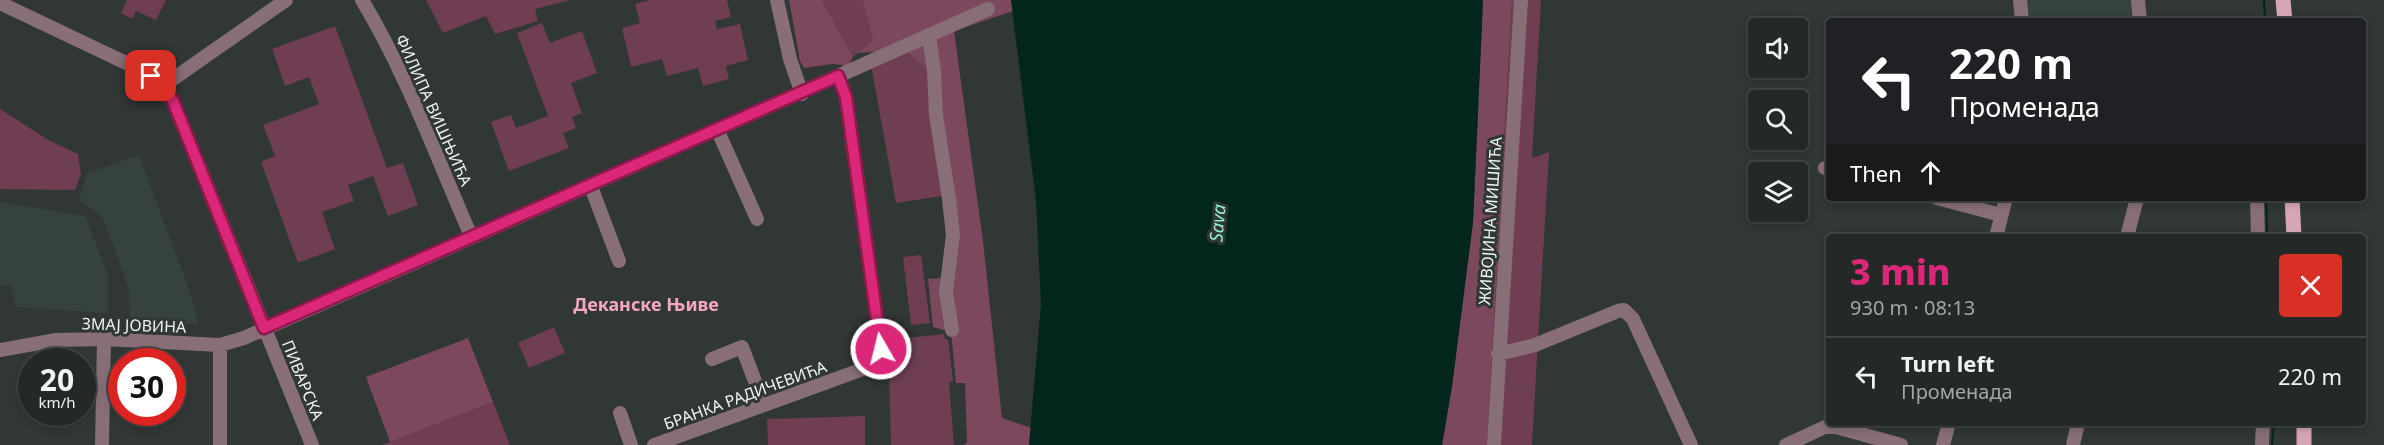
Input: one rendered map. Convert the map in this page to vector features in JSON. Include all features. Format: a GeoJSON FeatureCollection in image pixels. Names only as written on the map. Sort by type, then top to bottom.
{"type":"FeatureCollection","features":[{"type":"Feature","properties":{"kind":"main road"},"geometry":{"type":"LineString","coordinates":[[2283,0],[2285,18]]}},
{"type":"Feature","properties":{"kind":"main road"},"geometry":{"type":"LineString","coordinates":[[2292,201],[2294,234]]}},
{"type":"Feature","properties":{"kind":"main road"},"geometry":{"type":"LineString","coordinates":[[2304,426],[2304,445]]}},
{"type":"Feature","properties":{"kind":"street"},"geometry":{"type":"LineString","coordinates":[[0,3],[145,72],[163,86],[286,0]]}},
{"type":"Feature","properties":{"kind":"street","name":"ФИЛИПА ВИШЊИЋА"},"geometry":{"type":"LineString","coordinates":[[362,0],[388,43],[406,81],[471,236]]}},
{"type":"Feature","properties":{"kind":"street"},"geometry":{"type":"LineString","coordinates":[[777,0],[790,58],[802,94]]}},
{"type":"Feature","properties":{"kind":"street","name":"ЖИВОЈИНА МИШИЋА"},"geometry":{"type":"LineString","coordinates":[[1494,445],[1521,0]]}},
{"type":"Feature","properties":{"kind":"street"},"geometry":{"type":"LineString","coordinates":[[2020,0],[2022,18]]}},
{"type":"Feature","properties":{"kind":"street"},"geometry":{"type":"LineString","coordinates":[[2138,0],[2140,18]]}},
{"type":"Feature","properties":{"kind":"street","name":"ЗМАЈ ЈОВИНА"},"geometry":{"type":"LineString","coordinates":[[0,350],[56,340],[104,339],[220,345],[243,338],[590,184],[802,94],[988,9]]}},
{"type":"Feature","properties":{"kind":"street"},"geometry":{"type":"LineString","coordinates":[[929,35],[937,124],[950,199],[952,259],[946,292],[952,330]]}},
{"type":"Feature","properties":{"kind":"street","name":"БРАНКА РАДИЧЕВИЋА"},"geometry":{"type":"LineString","coordinates":[[654,445],[866,368],[879,359],[880,341],[846,97],[838,76]]}},
{"type":"Feature","properties":{"kind":"street","name":"ПИВАРСКА"},"geometry":{"type":"LineString","coordinates":[[163,86],[173,101],[312,445]]}},
{"type":"Feature","properties":{"kind":"street"},"geometry":{"type":"LineString","coordinates":[[717,129],[757,219]]}},
{"type":"Feature","properties":{"kind":"street"},"geometry":{"type":"LineString","coordinates":[[590,184],[619,261]]}},
{"type":"Feature","properties":{"kind":"street"},"geometry":{"type":"LineString","coordinates":[[1947,201],[2001,215]]}},
{"type":"Feature","properties":{"kind":"street"},"geometry":{"type":"LineString","coordinates":[[1997,234],[2005,201]]}},
{"type":"Feature","properties":{"kind":"street"},"geometry":{"type":"LineString","coordinates":[[2128,234],[2136,201]]}},
{"type":"Feature","properties":{"kind":"street"},"geometry":{"type":"LineString","coordinates":[[2257,201],[2258,234]]}},
{"type":"Feature","properties":{"kind":"street"},"geometry":{"type":"LineString","coordinates":[[1498,354],[1535,345],[1624,310],[1633,319],[1691,445]]}},
{"type":"Feature","properties":{"kind":"street"},"geometry":{"type":"LineString","coordinates":[[102,445],[104,339]]}},
{"type":"Feature","properties":{"kind":"street"},"geometry":{"type":"LineString","coordinates":[[220,345],[220,445]]}},
{"type":"Feature","properties":{"kind":"street"},"geometry":{"type":"LineString","coordinates":[[712,358],[742,347],[764,405]]}},
{"type":"Feature","properties":{"kind":"street"},"geometry":{"type":"LineString","coordinates":[[620,413],[631,445]]}},
{"type":"Feature","properties":{"kind":"street"},"geometry":{"type":"LineString","coordinates":[[1943,445],[1948,426]]}},
{"type":"Feature","properties":{"kind":"street"},"geometry":{"type":"LineString","coordinates":[[2073,445],[2077,426]]}},
{"type":"Feature","properties":{"kind":"street"},"geometry":{"type":"LineString","coordinates":[[2262,445],[2263,426]]}},
{"type":"Feature","properties":{"kind":"street"},"geometry":{"type":"LineString","coordinates":[[1786,445],[1825,427],[1836,427],[1901,445]]}},
{"type":"Feature","properties":{"kind":"shaded area"},"geometry":{"type":"Polygon","coordinates":[[[127,0],[166,0],[156,20],[136,11],[132,19],[121,13],[127,0]]]}},
{"type":"Feature","properties":{"kind":"shaded area"},"geometry":{"type":"Polygon","coordinates":[[[426,0],[570,0],[535,9],[538,21],[495,34],[486,16],[443,33],[426,0]]]}},
{"type":"Feature","properties":{"kind":"shaded area"},"geometry":{"type":"Polygon","coordinates":[[[650,0],[727,0],[731,17],[715,21],[717,29],[740,24],[748,60],[726,66],[729,79],[703,86],[698,68],[667,76],[662,59],[631,67],[622,28],[640,23],[635,4],[650,0]]]}},
{"type":"Feature","properties":{"kind":"shaded area"},"geometry":{"type":"Polygon","coordinates":[[[789,0],[822,0],[853,57],[848,66],[833,64],[804,68],[800,61],[789,0]]]}},
{"type":"Feature","properties":{"kind":"shaded area"},"geometry":{"type":"Polygon","coordinates":[[[822,0],[862,0],[873,40],[853,57],[822,0]]]}},
{"type":"Feature","properties":{"kind":"shaded area"},"geometry":{"type":"Polygon","coordinates":[[[862,0],[1011,0],[1013,11],[954,31],[983,241],[1002,418],[1031,428],[1029,445],[964,445],[967,442],[965,383],[956,383],[951,332],[933,327],[928,279],[941,278],[954,252],[940,82],[905,50],[858,53],[873,40],[862,0]]]}},
{"type":"Feature","properties":{"kind":"shaded area"},"geometry":{"type":"Polygon","coordinates":[[[1483,0],[1512,0],[1487,445],[1442,445],[1473,222],[1483,0]]]}},
{"type":"Feature","properties":{"kind":"shaded area"},"geometry":{"type":"Polygon","coordinates":[[[1512,0],[1541,0],[1532,158],[1549,152],[1532,445],[1487,445],[1512,0]]]}},
{"type":"Feature","properties":{"kind":"shaded area"},"geometry":{"type":"Polygon","coordinates":[[[2021,0],[2135,0],[2137,18],[2022,18],[2021,0]]]}},
{"type":"Feature","properties":{"kind":"shaded area"},"geometry":{"type":"Polygon","coordinates":[[[542,23],[550,43],[582,31],[597,73],[571,83],[582,113],[572,117],[576,128],[563,133],[569,148],[509,171],[491,122],[511,115],[516,128],[548,116],[517,33],[542,23]]]}},
{"type":"Feature","properties":{"kind":"shaded area"},"geometry":{"type":"Polygon","coordinates":[[[335,26],[387,168],[403,163],[418,205],[388,216],[373,176],[348,185],[354,201],[322,212],[335,249],[298,263],[261,162],[275,156],[263,125],[319,104],[309,77],[285,86],[272,49],[335,26]]]}},
{"type":"Feature","properties":{"kind":"shaded area"},"geometry":{"type":"Polygon","coordinates":[[[905,50],[940,82],[948,195],[896,203],[871,65],[905,50]]]}},
{"type":"Feature","properties":{"kind":"shaded area"},"geometry":{"type":"Polygon","coordinates":[[[0,109],[50,141],[78,154],[81,174],[75,190],[0,189],[0,109]]]}},
{"type":"Feature","properties":{"kind":"shaded area"},"geometry":{"type":"Polygon","coordinates":[[[139,155],[188,286],[199,324],[130,324],[129,289],[103,218],[79,200],[87,173],[139,155]]]}},
{"type":"Feature","properties":{"kind":"shaded area"},"geometry":{"type":"Polygon","coordinates":[[[0,202],[85,216],[108,274],[108,313],[16,307],[10,285],[0,285],[0,202]]]}},
{"type":"Feature","properties":{"kind":"shaded area"},"geometry":{"type":"Polygon","coordinates":[[[921,255],[930,323],[911,325],[903,257],[921,255]]]}},
{"type":"Feature","properties":{"kind":"shaded area"},"geometry":{"type":"Polygon","coordinates":[[[554,327],[565,353],[529,368],[518,343],[554,327]]]}},
{"type":"Feature","properties":{"kind":"shaded area"},"geometry":{"type":"Polygon","coordinates":[[[944,334],[945,339],[948,339],[953,381],[949,382],[954,445],[891,445],[889,374],[879,346],[880,341],[944,334]]]}},
{"type":"Feature","properties":{"kind":"shaded area"},"geometry":{"type":"Polygon","coordinates":[[[468,338],[493,402],[390,442],[366,377],[468,338]]]}},
{"type":"Feature","properties":{"kind":"shaded area"},"geometry":{"type":"Polygon","coordinates":[[[493,402],[510,445],[382,445],[493,402]]]}},
{"type":"Feature","properties":{"kind":"shaded area"},"geometry":{"type":"Polygon","coordinates":[[[865,416],[865,445],[768,445],[767,419],[865,416]]]}},
{"type":"Feature","properties":{"kind":"water","name":"Sava"},"geometry":{"type":"Polygon","coordinates":[[[1011,0],[1483,0],[1473,222],[1442,445],[1029,445],[1041,304],[1036,201],[1011,0]]]}},
{"type":"Feature","properties":{"kind":"waterway"},"geometry":{"type":"LineString","coordinates":[[2264,0],[2265,18]]}},
{"type":"Feature","properties":{"kind":"waterway"},"geometry":{"type":"LineString","coordinates":[[2266,201],[2267,234]]}},
{"type":"Feature","properties":{"kind":"waterway"},"geometry":{"type":"LineString","coordinates":[[2272,445],[2274,426]]}},
{"type":"Feature","properties":{"kind":"district","name":"Деканске Њиве"},"geometry":{"type":"Point","coordinates":[646,304]}},
{"type":"Feature","properties":{"kind":"route"},"geometry":{"type":"LineString","coordinates":[[151,76],[163,86],[173,101],[264,328],[655,155],[802,94],[838,76],[846,97],[881,349]]}}]}
